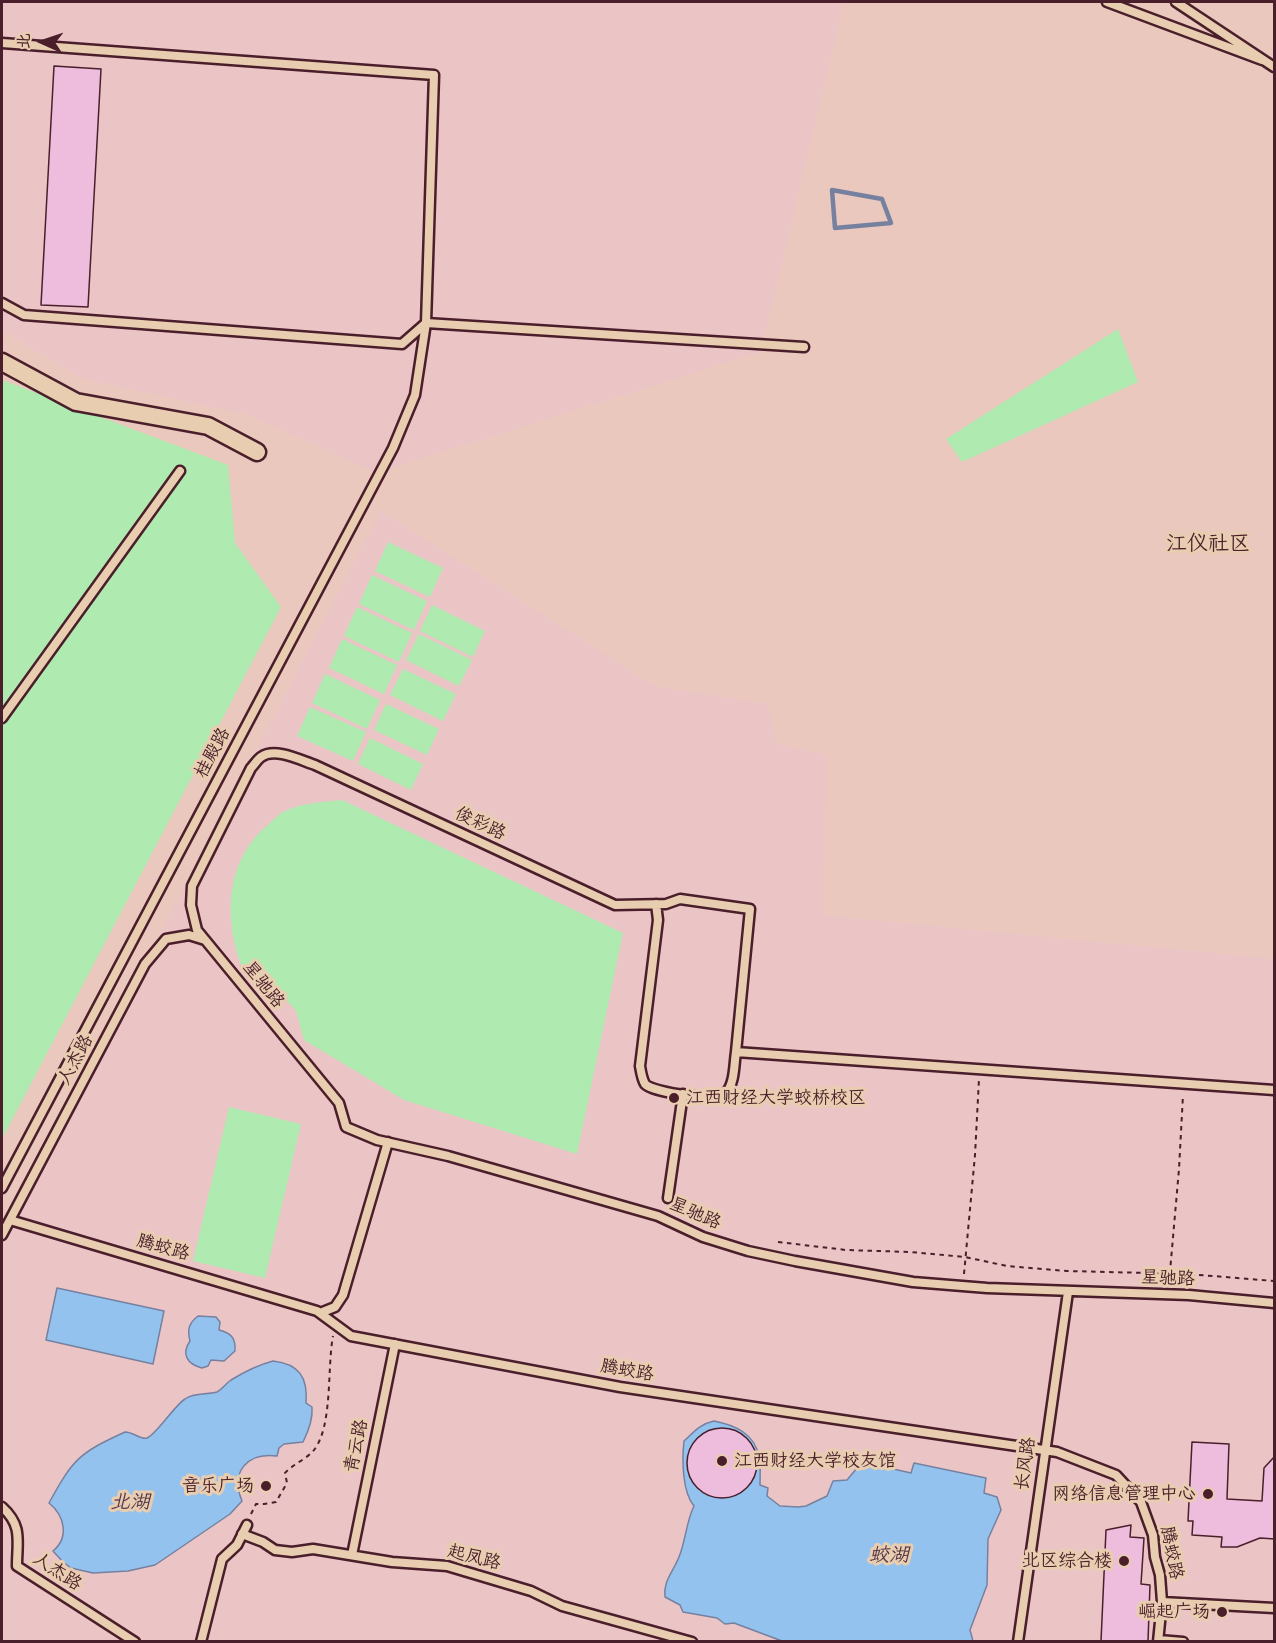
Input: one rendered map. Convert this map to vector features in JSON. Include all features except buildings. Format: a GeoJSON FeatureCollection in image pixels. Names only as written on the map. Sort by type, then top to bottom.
{"type":"FeatureCollection","features":[{"type":"Feature","properties":{"kind":"street"},"geometry":{"type":"LineString","coordinates":[[2,362],[76,402],[208,426],[257,452]]}},
{"type":"Feature","properties":{"kind":"lane"},"geometry":{"type":"LineString","coordinates":[[1107,2],[1262,60]]}},
{"type":"Feature","properties":{"kind":"lane"},"geometry":{"type":"LineString","coordinates":[[1176,2],[1275,67]]}},
{"type":"Feature","properties":{"kind":"lane","name":"桂殿路"},"geometry":{"type":"LineString","coordinates":[[2,43],[434,75],[426,323],[415,395],[393,448],[2,1188]]}},
{"type":"Feature","properties":{"kind":"lane"},"geometry":{"type":"LineString","coordinates":[[2,303],[24,315],[402,344],[426,323],[804,347]]}},
{"type":"Feature","properties":{"kind":"lane"},"geometry":{"type":"LineString","coordinates":[[2,718],[180,471]]}},
{"type":"Feature","properties":{"kind":"lane","name":"俊彩路"},"geometry":{"type":"LineString","coordinates":[[206,940],[197,930],[193,918],[190,905],[192,886],[251,768],[262,756],[276,753],[315,765],[615,905],[666,904],[680,899],[750,909],[736,1052]]}},
{"type":"Feature","properties":{"kind":"lane"},"geometry":{"type":"LineString","coordinates":[[656,904],[658,920],[640,1066],[644,1083],[650,1088],[683,1094],[722,1097],[728,1091],[736,1052],[1275,1090]]}},
{"type":"Feature","properties":{"kind":"lane","name":"人杰路"},"geometry":{"type":"LineString","coordinates":[[2,1235],[145,964],[166,939],[189,935],[206,940]]}},
{"type":"Feature","properties":{"kind":"lane","name":"星驰路"},"geometry":{"type":"LineString","coordinates":[[206,940],[339,1103],[346,1127],[377,1140],[448,1156],[658,1216],[703,1237],[748,1251],[902,1280],[1068,1292],[1189,1295],[1275,1303]]}},
{"type":"Feature","properties":{"kind":"lane"},"geometry":{"type":"LineString","coordinates":[[668,1198],[683,1094]]}},
{"type":"Feature","properties":{"kind":"lane"},"geometry":{"type":"LineString","coordinates":[[320,1313],[335,1307],[343,1295],[388,1142]]}},
{"type":"Feature","properties":{"kind":"lane","name":"腾蛟路"},"geometry":{"type":"LineString","coordinates":[[10,1220],[320,1313],[351,1336],[620,1387],[1057,1452],[1116,1475],[1141,1502],[1153,1534],[1155,1557],[1160,1575],[1162,1602],[1159,1641],[1183,1641]]}},
{"type":"Feature","properties":{"kind":"lane","name":"长风路"},"geometry":{"type":"LineString","coordinates":[[1018,1641],[1068,1292]]}},
{"type":"Feature","properties":{"kind":"lane","name":"青云路"},"geometry":{"type":"LineString","coordinates":[[352,1556],[395,1344]]}},
{"type":"Feature","properties":{"kind":"lane","name":"人杰路"},"geometry":{"type":"LineString","coordinates":[[2,1507],[11,1515],[18,1533],[17,1566],[135,1641]]}},
{"type":"Feature","properties":{"kind":"lane"},"geometry":{"type":"LineString","coordinates":[[201,1641],[222,1559],[237,1545],[247,1526]]}},
{"type":"Feature","properties":{"kind":"lane","name":"起凤路"},"geometry":{"type":"LineString","coordinates":[[242,1534],[263,1542],[275,1550],[292,1552],[313,1550],[392,1562],[447,1566],[531,1591],[562,1606],[692,1641]]}},
{"type":"Feature","properties":{"kind":"lane","name":"腾蛟路"},"geometry":{"type":"LineString","coordinates":[[1162,1602],[1275,1608]]}},
{"type":"Feature","properties":{"kind":"path"},"geometry":{"type":"LineString","coordinates":[[963,1286],[980,1068]]}},
{"type":"Feature","properties":{"kind":"path"},"geometry":{"type":"LineString","coordinates":[[1170,1273],[1184,1083]]}},
{"type":"Feature","properties":{"kind":"path"},"geometry":{"type":"LineString","coordinates":[[778,1242],[846,1250],[911,1252],[965,1257],[1007,1266],[1067,1271],[1170,1273],[1275,1281]]}},
{"type":"Feature","properties":{"kind":"path"},"geometry":{"type":"LineString","coordinates":[[247,1526],[256,1503],[276,1502],[287,1483],[285,1473],[313,1452],[322,1437],[336,1324]]}},
{"type":"Feature","properties":{"kind":"shaded area"},"geometry":{"type":"Polygon","coordinates":[[[2,2],[844,2],[761,352],[376,473],[249,415],[83,379],[2,331],[2,2]]]}},
{"type":"Feature","properties":{"kind":"shaded area","name":"江西财经大学蛟桥校区"},"geometry":{"type":"Polygon","coordinates":[[[381,511],[655,686],[768,704],[776,744],[827,755],[823,915],[1274,959],[1274,1641],[2,1641],[2,1238],[381,511]]]}},
{"type":"Feature","properties":{"kind":"green space"},"geometry":{"type":"Polygon","coordinates":[[[1118,329],[1138,382],[962,462],[946,439],[1118,329]]]}},
{"type":"Feature","properties":{"kind":"green space"},"geometry":{"type":"Polygon","coordinates":[[[2,380],[228,465],[235,543],[281,607],[2,1139],[2,380]]]}},
{"type":"Feature","properties":{"kind":"green space"},"geometry":{"type":"Polygon","coordinates":[[[388,542],[443,568],[430,597],[375,571],[388,542]]]}},
{"type":"Feature","properties":{"kind":"green space"},"geometry":{"type":"Polygon","coordinates":[[[372,575],[427,601],[414,630],[359,604],[372,575]]]}},
{"type":"Feature","properties":{"kind":"green space"},"geometry":{"type":"Polygon","coordinates":[[[432,605],[485,631],[473,657],[420,631],[432,605]]]}},
{"type":"Feature","properties":{"kind":"green space"},"geometry":{"type":"Polygon","coordinates":[[[357,607],[412,633],[399,662],[344,636],[357,607]]]}},
{"type":"Feature","properties":{"kind":"green space"},"geometry":{"type":"Polygon","coordinates":[[[419,634],[472,660],[459,686],[406,660],[419,634]]]}},
{"type":"Feature","properties":{"kind":"green space"},"geometry":{"type":"Polygon","coordinates":[[[342,639],[397,665],[384,694],[329,668],[342,639]]]}},
{"type":"Feature","properties":{"kind":"green space"},"geometry":{"type":"Polygon","coordinates":[[[403,669],[456,694],[443,721],[390,695],[403,669]]]}},
{"type":"Feature","properties":{"kind":"green space"},"geometry":{"type":"Polygon","coordinates":[[[325,674],[380,700],[367,729],[312,703],[325,674]]]}},
{"type":"Feature","properties":{"kind":"green space"},"geometry":{"type":"Polygon","coordinates":[[[386,704],[439,729],[427,755],[374,730],[386,704]]]}},
{"type":"Feature","properties":{"kind":"green space"},"geometry":{"type":"Polygon","coordinates":[[[310,707],[366,732],[353,761],[297,736],[310,707]]]}},
{"type":"Feature","properties":{"kind":"green space"},"geometry":{"type":"Polygon","coordinates":[[[370,738],[423,764],[411,790],[358,764],[370,738]]]}},
{"type":"Feature","properties":{"kind":"green space"},"geometry":{"type":"Polygon","coordinates":[[[342,800],[623,933],[577,1154],[404,1100],[304,1040],[296,1011],[265,976],[244,972],[237,953],[231,913],[236,873],[243,855],[254,839],[283,812],[304,805],[342,800]]]}},
{"type":"Feature","properties":{"kind":"green space"},"geometry":{"type":"Polygon","coordinates":[[[229,1107],[301,1124],[265,1278],[193,1261],[229,1107]]]}},
{"type":"Feature","properties":{"kind":"water"},"geometry":{"type":"Polygon","coordinates":[[[57,1288],[164,1311],[153,1364],[46,1340],[57,1288]]]}},
{"type":"Feature","properties":{"kind":"water"},"geometry":{"type":"Polygon","coordinates":[[[198,1316],[216,1317],[220,1322],[219,1330],[232,1337],[235,1343],[235,1351],[224,1361],[211,1360],[208,1366],[202,1368],[189,1361],[186,1354],[190,1341],[190,1327],[198,1316]]]}},
{"type":"Feature","properties":{"kind":"water","name":"北湖"},"geometry":{"type":"Polygon","coordinates":[[[273,1361],[289,1365],[300,1373],[305,1386],[306,1403],[312,1407],[310,1425],[303,1442],[284,1444],[279,1448],[277,1456],[257,1457],[244,1466],[238,1481],[242,1501],[230,1514],[155,1565],[128,1571],[93,1573],[71,1568],[63,1562],[53,1551],[62,1539],[63,1526],[58,1514],[49,1503],[71,1467],[79,1459],[97,1446],[125,1432],[142,1438],[151,1436],[189,1397],[217,1392],[241,1374],[273,1361]]]}},
{"type":"Feature","properties":{"kind":"water","name":"蛟湖"},"geometry":{"type":"Polygon","coordinates":[[[714,1421],[736,1428],[753,1442],[760,1460],[760,1485],[768,1488],[767,1496],[780,1506],[806,1506],[827,1496],[833,1481],[847,1480],[862,1462],[911,1473],[914,1463],[986,1478],[984,1493],[997,1497],[1001,1510],[988,1539],[987,1585],[970,1630],[973,1641],[782,1641],[734,1623],[725,1624],[717,1618],[683,1612],[680,1605],[665,1597],[667,1581],[681,1551],[694,1506],[685,1484],[684,1441],[701,1426],[714,1421]]]}},
{"type":"Feature","properties":{"kind":"waterway"},"geometry":{"type":"LineString","coordinates":[[832,190],[882,199],[891,223],[835,228],[832,190]]}},
{"type":"Feature","properties":{"kind":"place","name":"江西财经大学蛟桥校区"},"geometry":{"type":"Point","coordinates":[674,1098]}},
{"type":"Feature","properties":{"kind":"place","name":"江西财经大学校友馆"},"geometry":{"type":"Point","coordinates":[722,1461]}},
{"type":"Feature","properties":{"kind":"place","name":"音乐广场"},"geometry":{"type":"Point","coordinates":[266,1486]}},
{"type":"Feature","properties":{"kind":"place","name":"网络信息管理中心"},"geometry":{"type":"Point","coordinates":[1208,1494]}},
{"type":"Feature","properties":{"kind":"place","name":"北区综合楼"},"geometry":{"type":"Point","coordinates":[1124,1561]}},
{"type":"Feature","properties":{"kind":"place","name":"崛起广场"},"geometry":{"type":"Point","coordinates":[1222,1612]}},
{"type":"Feature","properties":{"kind":"district","name":"江仪社区"},"geometry":{"type":"Point","coordinates":[1208,545]}}]}
